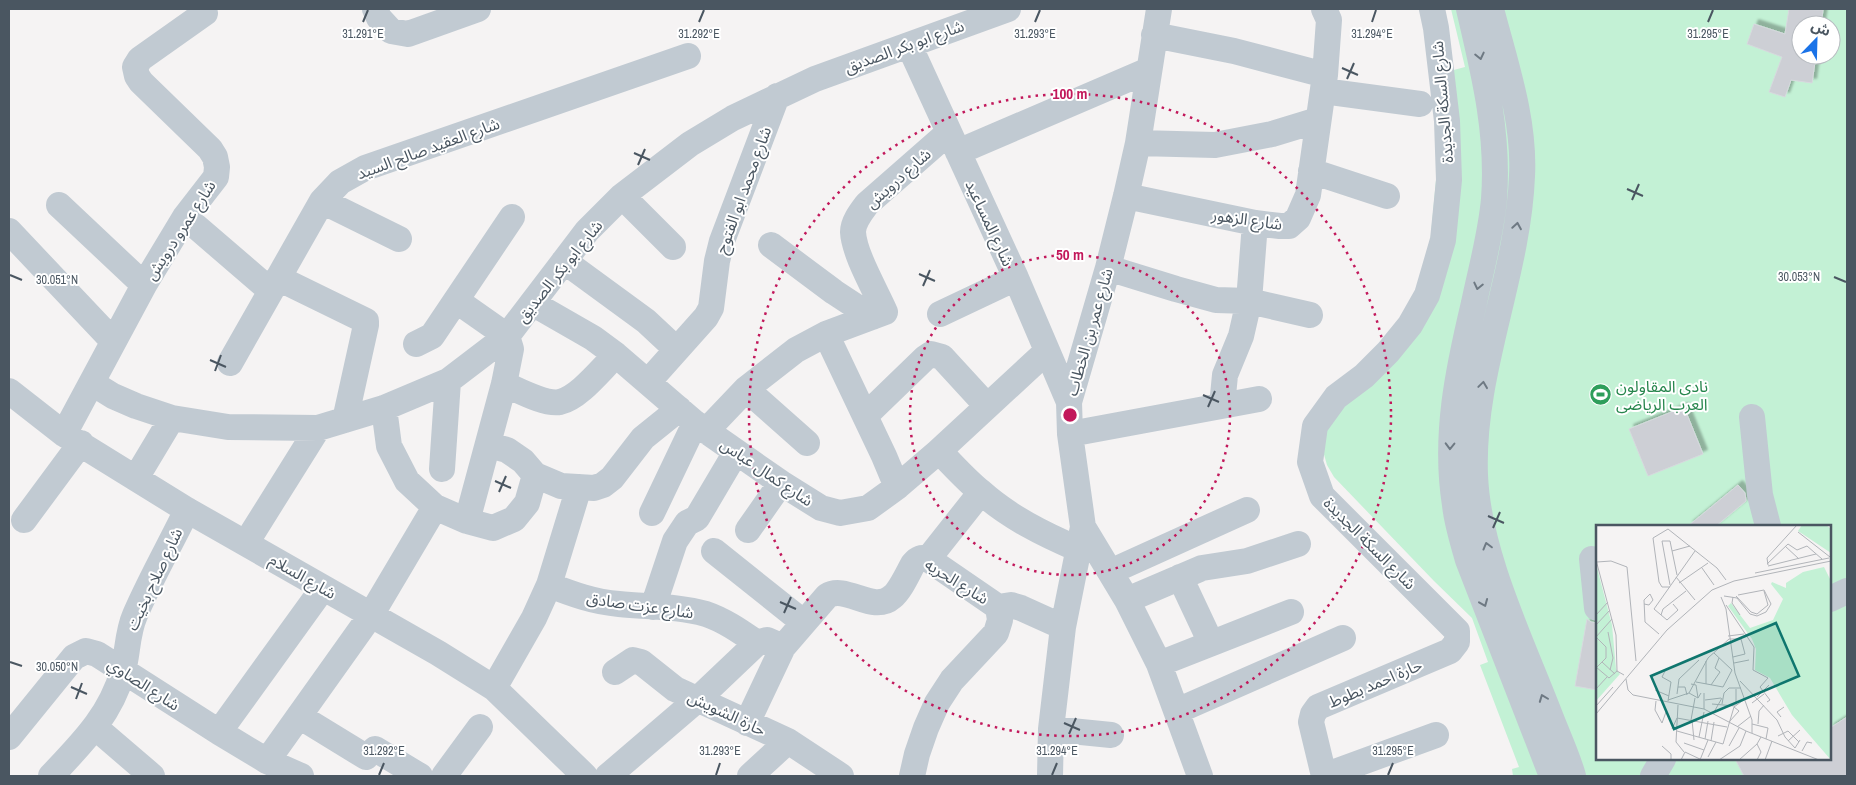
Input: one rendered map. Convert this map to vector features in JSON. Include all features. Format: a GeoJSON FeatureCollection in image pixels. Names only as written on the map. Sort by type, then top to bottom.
{"type":"FeatureCollection","features":[{"type":"Feature","properties":{"kind":"street"},"geometry":{"type":"LineString","coordinates":[[376,9],[379,18],[392,31],[408,34],[478,9]]}},
{"type":"Feature","properties":{"kind":"street","name":"شارع ابو بكر الصديق"},"geometry":{"type":"LineString","coordinates":[[92,383],[112,396],[172,418],[228,427],[318,428],[384,408],[448,381],[507,336],[587,231],[622,196],[690,144],[733,118],[823,76],[1008,9]]}},
{"type":"Feature","properties":{"kind":"street","name":"شارع عمر بن الخطاب"},"geometry":{"type":"LineString","coordinates":[[1050,776],[1051,728],[1063,627],[1080,538],[1068,402],[1108,268],[1126,196],[1138,143],[1159,9]]}},
{"type":"Feature","properties":{"kind":"street","name":"شارع الزهور"},"geometry":{"type":"LineString","coordinates":[[1126,196],[1255,223],[1289,226],[1298,218],[1308,195],[1324,83],[1329,20],[1324,9]]}},
{"type":"Feature","properties":{"kind":"street","name":"شارع السكة الجديدة"},"geometry":{"type":"LineString","coordinates":[[1432,9],[1447,121],[1448,180],[1443,240],[1427,295],[1410,324],[1388,352],[1364,376],[1336,397],[1315,426],[1310,462],[1322,496],[1457,631]]}},
{"type":"Feature","properties":{"kind":"street"},"geometry":{"type":"LineString","coordinates":[[1469,9],[1492,117],[1495,172],[1490,230],[1452,412],[1451,468],[1469,522],[1502,591],[1549,741],[1552,776]]}},
{"type":"Feature","properties":{"kind":"street"},"geometry":{"type":"LineString","coordinates":[[1469,522],[1484,377],[1516,232],[1522,175],[1522,146],[1518,119],[1491,9]]}},
{"type":"Feature","properties":{"kind":"street","name":"شارع عمرو درويش"},"geometry":{"type":"LineString","coordinates":[[24,520],[73,439],[92,383],[144,285],[185,217],[216,177],[215,157],[210,149],[141,82],[135,68],[140,59],[206,13]]}},
{"type":"Feature","properties":{"kind":"street"},"geometry":{"type":"LineString","coordinates":[[1154,35],[1234,51],[1324,83],[1420,104]]}},
{"type":"Feature","properties":{"kind":"street","name":"شارع المساعيد"},"geometry":{"type":"LineString","coordinates":[[909,45],[1016,278],[1068,402]]}},
{"type":"Feature","properties":{"kind":"street","name":"شارع العقيد صالح السيد"},"geometry":{"type":"LineString","coordinates":[[230,363],[322,201],[340,182],[365,168],[688,56]]}},
{"type":"Feature","properties":{"kind":"street","name":"شارع درويش"},"geometry":{"type":"LineString","coordinates":[[879,314],[858,252],[853,231],[858,217],[867,204],[953,143],[1149,70]]}},
{"type":"Feature","properties":{"kind":"street","name":"شارع محمد ابو الفتوح"},"geometry":{"type":"LineString","coordinates":[[648,382],[711,308],[717,262],[722,241],[777,96]]}},
{"type":"Feature","properties":{"kind":"street"},"geometry":{"type":"LineString","coordinates":[[1138,143],[1215,145],[1272,134],[1318,120]]}},
{"type":"Feature","properties":{"kind":"street"},"geometry":{"type":"LineString","coordinates":[[1311,171],[1387,196]]}},
{"type":"Feature","properties":{"kind":"street"},"geometry":{"type":"LineString","coordinates":[[622,196],[673,246]]}},
{"type":"Feature","properties":{"kind":"street"},"geometry":{"type":"LineString","coordinates":[[322,201],[399,239]]}},
{"type":"Feature","properties":{"kind":"street"},"geometry":{"type":"LineString","coordinates":[[59,205],[144,285]]}},
{"type":"Feature","properties":{"kind":"street"},"geometry":{"type":"LineString","coordinates":[[185,217],[274,285],[366,321],[345,420]]}},
{"type":"Feature","properties":{"kind":"street"},"geometry":{"type":"LineString","coordinates":[[416,344],[432,336],[457,302],[512,217]]}},
{"type":"Feature","properties":{"kind":"street"},"geometry":{"type":"LineString","coordinates":[[1222,406],[1225,375],[1241,336],[1249,301],[1255,223]]}},
{"type":"Feature","properties":{"kind":"street"},"geometry":{"type":"LineString","coordinates":[[9,232],[113,341]]}},
{"type":"Feature","properties":{"kind":"street"},"geometry":{"type":"LineString","coordinates":[[771,245],[834,292],[879,314]]}},
{"type":"Feature","properties":{"kind":"street"},"geometry":{"type":"LineString","coordinates":[[564,261],[646,321],[676,349]]}},
{"type":"Feature","properties":{"kind":"street"},"geometry":{"type":"LineString","coordinates":[[1108,268],[1216,300],[1249,301],[1310,315]]}},
{"type":"Feature","properties":{"kind":"street"},"geometry":{"type":"LineString","coordinates":[[940,314],[1016,278]]}},
{"type":"Feature","properties":{"kind":"street"},"geometry":{"type":"LineString","coordinates":[[457,302],[507,336],[511,349],[504,384],[467,521]]}},
{"type":"Feature","properties":{"kind":"street","name":"شارع كمال عباس"},"geometry":{"type":"LineString","coordinates":[[532,303],[592,338],[616,355],[693,421],[781,483],[821,508],[840,514],[868,508],[897,487],[939,451],[1046,352]]}},
{"type":"Feature","properties":{"kind":"street"},"geometry":{"type":"LineString","coordinates":[[488,445],[507,450],[523,460],[536,475],[561,486],[594,488],[603,485],[622,466],[643,438],[693,421],[746,389],[796,350],[826,334],[879,314]]}},
{"type":"Feature","properties":{"kind":"street"},"geometry":{"type":"LineString","coordinates":[[826,334],[897,487]]}},
{"type":"Feature","properties":{"kind":"street"},"geometry":{"type":"LineString","coordinates":[[864,416],[931,354],[942,357],[987,406]]}},
{"type":"Feature","properties":{"kind":"street"},"geometry":{"type":"LineString","coordinates":[[504,384],[540,399],[558,402],[576,395],[616,355]]}},
{"type":"Feature","properties":{"kind":"street"},"geometry":{"type":"LineString","coordinates":[[442,469],[448,381]]}},
{"type":"Feature","properties":{"kind":"street"},"geometry":{"type":"LineString","coordinates":[[746,389],[807,443]]}},
{"type":"Feature","properties":{"kind":"street","name":"شارع السلام"},"geometry":{"type":"LineString","coordinates":[[9,391],[73,439],[187,510],[438,653],[494,688],[585,776]]}},
{"type":"Feature","properties":{"kind":"street"},"geometry":{"type":"LineString","coordinates":[[1070,434],[1260,399]]}},
{"type":"Feature","properties":{"kind":"street"},"geometry":{"type":"LineString","coordinates":[[384,408],[389,446],[407,481],[435,507],[467,521],[493,528],[514,519],[527,503],[536,475]]}},
{"type":"Feature","properties":{"kind":"street"},"geometry":{"type":"LineString","coordinates":[[1752,417],[1760,495],[1768,525]]}},
{"type":"Feature","properties":{"kind":"street"},"geometry":{"type":"LineString","coordinates":[[136,478],[172,418]]}},
{"type":"Feature","properties":{"kind":"street"},"geometry":{"type":"LineString","coordinates":[[652,513],[693,421]]}},
{"type":"Feature","properties":{"kind":"street"},"geometry":{"type":"LineString","coordinates":[[246,543],[318,428]]}},
{"type":"Feature","properties":{"kind":"street"},"geometry":{"type":"LineString","coordinates":[[939,451],[981,492],[1011,515],[1044,534],[1080,538],[1110,572],[1128,600],[1159,664],[1200,776]]}},
{"type":"Feature","properties":{"kind":"street"},"geometry":{"type":"LineString","coordinates":[[653,607],[674,541],[687,523],[697,518],[705,508],[736,452]]}},
{"type":"Feature","properties":{"kind":"street"},"geometry":{"type":"LineString","coordinates":[[748,530],[781,483]]}},
{"type":"Feature","properties":{"kind":"street"},"geometry":{"type":"LineString","coordinates":[[494,688],[534,618],[549,585],[579,487]]}},
{"type":"Feature","properties":{"kind":"street"},"geometry":{"type":"LineString","coordinates":[[928,559],[981,492]]}},
{"type":"Feature","properties":{"kind":"street"},"geometry":{"type":"LineString","coordinates":[[282,770],[299,716],[371,615],[435,507]]}},
{"type":"Feature","properties":{"kind":"street","name":"شارع صلاح بخيت"},"geometry":{"type":"LineString","coordinates":[[51,776],[96,728],[107,709],[123,670],[128,637],[134,617],[187,510]]}},
{"type":"Feature","properties":{"kind":"street"},"geometry":{"type":"LineString","coordinates":[[1110,572],[1247,510]]}},
{"type":"Feature","properties":{"kind":"street"},"geometry":{"type":"LineString","coordinates":[[1128,600],[1202,568],[1247,561],[1298,544]]}},
{"type":"Feature","properties":{"kind":"street"},"geometry":{"type":"LineString","coordinates":[[714,551],[804,622]]}},
{"type":"Feature","properties":{"kind":"street","name":"شارع الحريه"},"geometry":{"type":"LineString","coordinates":[[747,723],[783,647],[831,593],[838,592],[867,600],[885,601],[892,597],[917,559],[922,558],[928,559],[998,608]]}},
{"type":"Feature","properties":{"kind":"street"},"geometry":{"type":"LineString","coordinates":[[1592,559],[1596,598]]}},
{"type":"Feature","properties":{"kind":"street"},"geometry":{"type":"LineString","coordinates":[[1180,577],[1211,643]]}},
{"type":"Feature","properties":{"kind":"street","name":"شارع عزت صادق"},"geometry":{"type":"LineString","coordinates":[[549,585],[581,597],[617,604],[681,608],[709,615],[757,643]]}},
{"type":"Feature","properties":{"kind":"street"},"geometry":{"type":"LineString","coordinates":[[219,732],[324,588]]}},
{"type":"Feature","properties":{"kind":"street"},"geometry":{"type":"LineString","coordinates":[[1831,599],[1847,591]]}},
{"type":"Feature","properties":{"kind":"street"},"geometry":{"type":"LineString","coordinates":[[912,776],[920,745],[937,703],[952,680],[996,633],[1000,620],[998,608],[1011,605],[1063,627]]}},
{"type":"Feature","properties":{"kind":"street"},"geometry":{"type":"LineString","coordinates":[[1159,664],[1292,612]]}},
{"type":"Feature","properties":{"kind":"street","name":"حارة احمد بطوط"},"geometry":{"type":"LineString","coordinates":[[1324,776],[1312,722],[1313,714],[1318,707],[1450,651],[1457,642],[1457,631]]}},
{"type":"Feature","properties":{"kind":"street"},"geometry":{"type":"LineString","coordinates":[[1177,711],[1343,638]]}},
{"type":"Feature","properties":{"kind":"street"},"geometry":{"type":"LineString","coordinates":[[608,776],[698,699],[757,643],[767,640],[783,647]]}},
{"type":"Feature","properties":{"kind":"street","name":"شارع الصاوي"},"geometry":{"type":"LineString","coordinates":[[9,737],[74,657],[86,651],[97,654],[282,770]]}},
{"type":"Feature","properties":{"kind":"street","name":"حارة الشويش"},"geometry":{"type":"LineString","coordinates":[[614,672],[633,660],[637,661],[675,689],[788,741],[841,776]]}},
{"type":"Feature","properties":{"kind":"street"},"geometry":{"type":"LineString","coordinates":[[299,716],[370,753],[420,776]]}},
{"type":"Feature","properties":{"kind":"street"},"geometry":{"type":"LineString","coordinates":[[444,776],[480,727]]}},
{"type":"Feature","properties":{"kind":"street"},"geometry":{"type":"LineString","coordinates":[[96,728],[152,776]]}},
{"type":"Feature","properties":{"kind":"street"},"geometry":{"type":"LineString","coordinates":[[1051,728],[1111,735]]}},
{"type":"Feature","properties":{"kind":"street"},"geometry":{"type":"LineString","coordinates":[[1324,776],[1436,735]]}},
{"type":"Feature","properties":{"kind":"street"},"geometry":{"type":"LineString","coordinates":[[750,776],[788,741]]}},
{"type":"Feature","properties":{"kind":"street"},"geometry":{"type":"LineString","coordinates":[[1549,741],[1573,776]]}},
{"type":"Feature","properties":{"kind":"street"},"geometry":{"type":"LineString","coordinates":[[1653,776],[1662,760]]}},
{"type":"Feature","properties":{"kind":"green space","name":"نادى المقاولون العرب الرياضى"},"geometry":{"type":"Polygon","coordinates":[[[1451,9],[1847,9],[1847,776],[1513,776],[1512,769],[1519,767],[1480,665],[1488,662],[1472,618],[1334,477],[1327,465],[1323,451],[1327,423],[1424,310],[1446,72],[1465,67],[1451,9]]]}},
{"type":"Feature","properties":{"kind":"building"},"geometry":{"type":"Polygon","coordinates":[[[1789,9],[1823,10],[1822,15],[1791,15],[1791,65],[1815,65],[1812,83],[1791,80],[1785,97],[1769,92],[1782,57],[1747,44],[1754,24],[1785,34],[1789,9]]]}},
{"type":"Feature","properties":{"kind":"building"},"geometry":{"type":"Polygon","coordinates":[[[1684,407],[1703,454],[1648,476],[1629,429],[1684,407]]]}},
{"type":"Feature","properties":{"kind":"building"},"geometry":{"type":"Polygon","coordinates":[[[1738,485],[1745,493],[1746,501],[1717,525],[1689,525],[1738,485]]]}},
{"type":"Feature","properties":{"kind":"building"},"geometry":{"type":"Polygon","coordinates":[[[1587,619],[1596,623],[1596,690],[1575,686],[1587,619]]]}},
{"type":"Feature","properties":{"kind":"building"},"geometry":{"type":"Polygon","coordinates":[[[1847,717],[1847,776],[1744,776],[1736,760],[1831,760],[1831,727],[1847,717]]]}},
{"type":"Feature","properties":{"kind":"place","name":"نادى المقاولون العرب الرياضى"},"geometry":{"type":"Point","coordinates":[1600,395]}}]}
